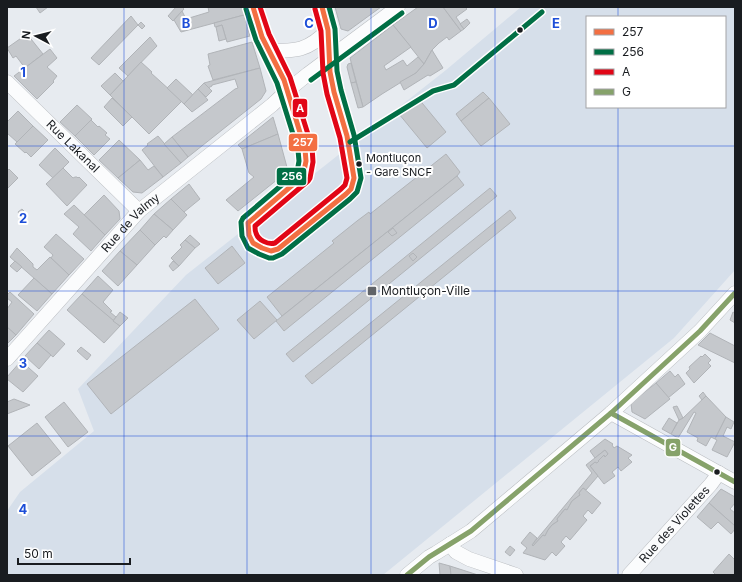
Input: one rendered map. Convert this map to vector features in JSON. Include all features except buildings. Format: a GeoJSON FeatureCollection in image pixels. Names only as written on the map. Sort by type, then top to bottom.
{"type":"FeatureCollection","features":[{"type":"Feature","properties":{"kind":"street"},"geometry":{"type":"LineString","coordinates":[[253,7],[262,36],[284,80],[306,149],[306,161],[303,176],[248,223],[249,236],[253,243],[271,251],[278,249],[346,194],[351,189],[354,178],[347,136],[334,92],[330,72],[328,30],[322,7]]}},
{"type":"Feature","properties":{"kind":"street","name":"Rue de Valmy"},"geometry":{"type":"LineString","coordinates":[[7,360],[140,211],[272,105],[308,74],[398,7]]}},
{"type":"Feature","properties":{"kind":"street"},"geometry":{"type":"LineString","coordinates":[[269,52],[292,51],[300,49],[320,39],[328,30]]}},
{"type":"Feature","properties":{"kind":"street","name":"Rue Lakanal"},"geometry":{"type":"LineString","coordinates":[[7,82],[140,211]]}},
{"type":"Feature","properties":{"kind":"street"},"geometry":{"type":"LineString","coordinates":[[407,575],[429,557],[471,531],[610,413],[700,331],[735,293]]}},
{"type":"Feature","properties":{"kind":"street"},"geometry":{"type":"LineString","coordinates":[[610,413],[735,482]]}},
{"type":"Feature","properties":{"kind":"street","name":"Rue des Violettes"},"geometry":{"type":"LineString","coordinates":[[629,575],[711,484],[719,473]]}},
{"type":"Feature","properties":{"kind":"street"},"geometry":{"type":"LineString","coordinates":[[450,544],[456,552],[469,559],[516,575]]}},
{"type":"Feature","properties":{"kind":"shaded area"},"geometry":{"type":"Polygon","coordinates":[[[521,7],[735,7],[735,270],[674,338],[383,575],[7,575],[7,511],[20,492],[94,431],[78,389],[186,275],[446,70],[521,7]]]}},
{"type":"Feature","properties":{"kind":"transit line","name":"257"},"geometry":{"type":"LineString","coordinates":[[253,7],[262,37],[284,80],[305,149],[306,161],[303,176],[248,223],[249,235],[253,243],[271,251],[278,249],[346,194],[351,189],[354,178],[347,136],[334,92],[330,72],[328,30],[322,7]]}},
{"type":"Feature","properties":{"kind":"transit line","name":"A"},"geometry":{"type":"LineString","coordinates":[[260,7],[269,34],[290,77],[312,147],[313,162],[308,181],[255,226],[257,236],[266,243],[275,243],[341,189],[345,185],[347,178],[340,138],[327,94],[323,73],[321,31],[315,9]]}},
{"type":"Feature","properties":{"kind":"transit line","name":"256"},"geometry":{"type":"LineString","coordinates":[[246,9],[256,40],[277,83],[298,150],[299,161],[297,172],[243,218],[241,222],[242,236],[248,248],[259,254],[273,258],[282,254],[350,199],[357,192],[361,178],[354,135],[337,71],[335,29],[329,7]]}},
{"type":"Feature","properties":{"kind":"transit line","name":"256"},"geometry":{"type":"LineString","coordinates":[[350,142],[433,91],[454,85],[542,12]]}},
{"type":"Feature","properties":{"kind":"transit line","name":"256"},"geometry":{"type":"LineString","coordinates":[[311,80],[402,13]]}},
{"type":"Feature","properties":{"kind":"transit line","name":"G"},"geometry":{"type":"LineString","coordinates":[[407,575],[429,557],[471,531],[611,413],[700,331],[735,293]]}},
{"type":"Feature","properties":{"kind":"transit line","name":"G"},"geometry":{"type":"LineString","coordinates":[[611,413],[735,482]]}},
{"type":"Feature","properties":{"kind":"place","name":"Montluçon - Gare SNCF"},"geometry":{"type":"Point","coordinates":[359,164]}},
{"type":"Feature","properties":{"kind":"place","name":"Montluçon-Ville"},"geometry":{"type":"Point","coordinates":[372,291]}}]}
